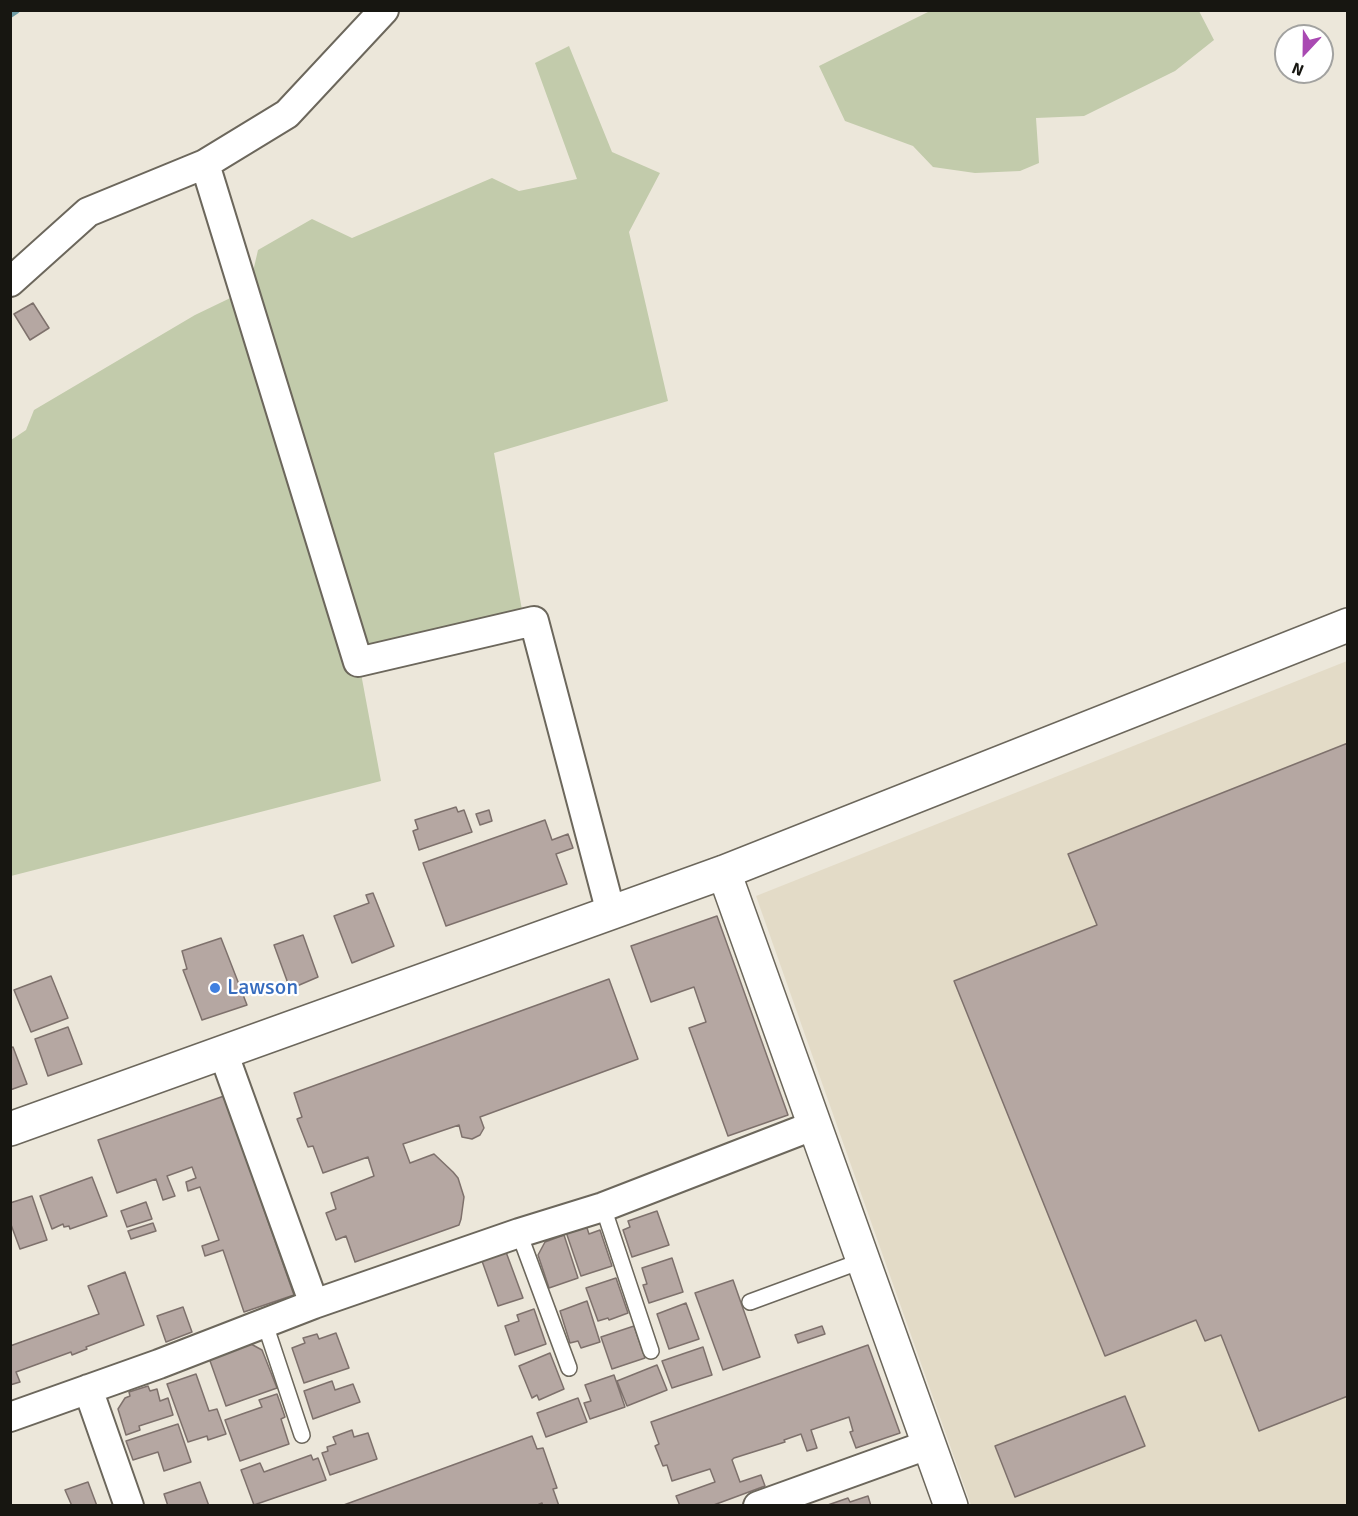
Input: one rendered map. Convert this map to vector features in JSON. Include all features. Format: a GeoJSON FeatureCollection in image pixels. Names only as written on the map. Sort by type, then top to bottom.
{"type":"FeatureCollection","features":[{"type":"Feature","properties":{"kind":"street"},"geometry":{"type":"LineString","coordinates":[[10,282],[88,212],[205,164],[287,114],[384,10]]}},
{"type":"Feature","properties":{"kind":"street"},"geometry":{"type":"LineString","coordinates":[[205,164],[358,662],[534,621],[611,913]]}},
{"type":"Feature","properties":{"kind":"street"},"geometry":{"type":"LineString","coordinates":[[10,1130],[724,872],[1347,625]]}},
{"type":"Feature","properties":{"kind":"street"},"geometry":{"type":"LineString","coordinates":[[724,872],[951,1506]]}},
{"type":"Feature","properties":{"kind":"street"},"geometry":{"type":"LineString","coordinates":[[223,1052],[314,1304]]}},
{"type":"Feature","properties":{"kind":"street"},"geometry":{"type":"LineString","coordinates":[[10,1417],[314,1304],[519,1233],[603,1207],[815,1125]]}},
{"type":"Feature","properties":{"kind":"street"},"geometry":{"type":"LineString","coordinates":[[88,1389],[129,1506]]}},
{"type":"Feature","properties":{"kind":"street"},"geometry":{"type":"LineString","coordinates":[[758,1506],[930,1444]]}},
{"type":"Feature","properties":{"kind":"lane"},"geometry":{"type":"LineString","coordinates":[[603,1207],[651,1351]]}},
{"type":"Feature","properties":{"kind":"lane"},"geometry":{"type":"LineString","coordinates":[[519,1233],[570,1368]]}},
{"type":"Feature","properties":{"kind":"lane"},"geometry":{"type":"LineString","coordinates":[[750,1302],[864,1260]]}},
{"type":"Feature","properties":{"kind":"lane"},"geometry":{"type":"LineString","coordinates":[[265,1324],[302,1435]]}},
{"type":"Feature","properties":{"kind":"shaded area"},"geometry":{"type":"Polygon","coordinates":[[[1347,661],[1347,1505],[971,1505],[756,896],[1347,661]]]}},
{"type":"Feature","properties":{"kind":"green space"},"geometry":{"type":"Polygon","coordinates":[[[932,10],[1199,11],[1214,40],[1175,71],[1084,116],[1036,118],[1039,163],[1020,171],[975,173],[933,167],[913,146],[845,121],[819,66],[932,10]]]}},
{"type":"Feature","properties":{"kind":"green space"},"geometry":{"type":"Polygon","coordinates":[[[569,46],[612,152],[660,173],[629,232],[668,401],[494,453],[522,610],[357,652],[381,781],[11,876],[11,440],[26,430],[34,410],[195,315],[249,289],[258,250],[312,219],[352,238],[492,178],[519,191],[577,179],[535,63],[569,46]]]}},
{"type":"Feature","properties":{"kind":"building"},"geometry":{"type":"Polygon","coordinates":[[[33,303],[49,328],[30,340],[14,314],[33,303]]]}},
{"type":"Feature","properties":{"kind":"building"},"geometry":{"type":"Polygon","coordinates":[[[1348,743],[1348,1396],[1259,1431],[1221,1335],[1205,1341],[1196,1320],[1105,1356],[954,981],[1097,925],[1068,854],[1348,743]]]}},
{"type":"Feature","properties":{"kind":"building"},"geometry":{"type":"Polygon","coordinates":[[[456,807],[458,812],[464,810],[472,832],[419,850],[413,831],[418,829],[415,820],[456,807]]]}},
{"type":"Feature","properties":{"kind":"building"},"geometry":{"type":"Polygon","coordinates":[[[489,810],[492,821],[480,825],[476,814],[489,810]]]}},
{"type":"Feature","properties":{"kind":"building"},"geometry":{"type":"Polygon","coordinates":[[[545,820],[552,840],[568,834],[573,848],[556,854],[567,884],[446,926],[423,863],[545,820]]]}},
{"type":"Feature","properties":{"kind":"building"},"geometry":{"type":"Polygon","coordinates":[[[373,893],[394,946],[352,963],[334,916],[369,903],[366,895],[373,893]]]}},
{"type":"Feature","properties":{"kind":"building"},"geometry":{"type":"Polygon","coordinates":[[[717,916],[788,1115],[728,1136],[689,1028],[706,1022],[694,987],[651,1002],[631,946],[717,916]]]}},
{"type":"Feature","properties":{"kind":"building"},"geometry":{"type":"Polygon","coordinates":[[[303,935],[318,977],[290,989],[274,945],[303,935]]]}},
{"type":"Feature","properties":{"kind":"building","name":"Lawson"},"geometry":{"type":"Polygon","coordinates":[[[221,938],[247,1005],[202,1020],[183,970],[187,969],[182,951],[221,938]]]}},
{"type":"Feature","properties":{"kind":"building"},"geometry":{"type":"Polygon","coordinates":[[[51,976],[68,1018],[31,1032],[14,990],[51,976]]]}},
{"type":"Feature","properties":{"kind":"building"},"geometry":{"type":"Polygon","coordinates":[[[609,979],[638,1059],[480,1117],[484,1128],[480,1135],[472,1139],[462,1137],[459,1125],[403,1144],[410,1163],[434,1154],[458,1178],[464,1197],[459,1225],[355,1262],[346,1236],[336,1240],[326,1213],[336,1209],[331,1193],[374,1176],[368,1157],[323,1173],[313,1146],[308,1147],[297,1119],[302,1117],[294,1093],[609,979]]]}},
{"type":"Feature","properties":{"kind":"building"},"geometry":{"type":"Polygon","coordinates":[[[68,1027],[82,1064],[48,1076],[35,1039],[68,1027]]]}},
{"type":"Feature","properties":{"kind":"building"},"geometry":{"type":"Polygon","coordinates":[[[13,1047],[27,1084],[10,1090],[10,1048],[13,1047]]]}},
{"type":"Feature","properties":{"kind":"building"},"geometry":{"type":"Polygon","coordinates":[[[224,1096],[294,1295],[244,1312],[223,1250],[205,1256],[202,1246],[219,1240],[200,1187],[188,1191],[186,1182],[196,1178],[192,1167],[167,1176],[175,1196],[163,1200],[156,1179],[117,1193],[98,1140],[224,1096]]]}},
{"type":"Feature","properties":{"kind":"building"},"geometry":{"type":"Polygon","coordinates":[[[92,1177],[107,1216],[70,1229],[69,1226],[64,1227],[63,1224],[52,1229],[40,1196],[92,1177]]]}},
{"type":"Feature","properties":{"kind":"building"},"geometry":{"type":"Polygon","coordinates":[[[32,1196],[47,1240],[20,1249],[10,1222],[10,1203],[32,1196]]]}},
{"type":"Feature","properties":{"kind":"building"},"geometry":{"type":"Polygon","coordinates":[[[146,1202],[152,1219],[127,1227],[121,1211],[146,1202]]]}},
{"type":"Feature","properties":{"kind":"building"},"geometry":{"type":"Polygon","coordinates":[[[657,1211],[669,1245],[632,1257],[623,1230],[630,1227],[628,1221],[657,1211]]]}},
{"type":"Feature","properties":{"kind":"building"},"geometry":{"type":"Polygon","coordinates":[[[153,1223],[156,1231],[131,1239],[128,1231],[153,1223]]]}},
{"type":"Feature","properties":{"kind":"building"},"geometry":{"type":"Polygon","coordinates":[[[586,1225],[589,1234],[600,1230],[612,1266],[581,1276],[566,1232],[586,1225]]]}},
{"type":"Feature","properties":{"kind":"building"},"geometry":{"type":"Polygon","coordinates":[[[564,1235],[578,1278],[549,1288],[538,1255],[545,1242],[564,1235]]]}},
{"type":"Feature","properties":{"kind":"building"},"geometry":{"type":"Polygon","coordinates":[[[506,1252],[523,1298],[498,1306],[482,1261],[506,1252]]]}},
{"type":"Feature","properties":{"kind":"building"},"geometry":{"type":"Polygon","coordinates":[[[672,1258],[683,1292],[649,1303],[643,1285],[647,1284],[642,1268],[672,1258]]]}},
{"type":"Feature","properties":{"kind":"building"},"geometry":{"type":"Polygon","coordinates":[[[125,1272],[144,1325],[86,1347],[87,1349],[72,1355],[71,1352],[16,1372],[20,1382],[10,1385],[10,1346],[99,1314],[88,1286],[125,1272]]]}},
{"type":"Feature","properties":{"kind":"building"},"geometry":{"type":"Polygon","coordinates":[[[616,1278],[628,1313],[609,1320],[608,1318],[598,1321],[586,1288],[616,1278]]]}},
{"type":"Feature","properties":{"kind":"building"},"geometry":{"type":"Polygon","coordinates":[[[733,1280],[760,1357],[723,1370],[695,1293],[733,1280]]]}},
{"type":"Feature","properties":{"kind":"building"},"geometry":{"type":"Polygon","coordinates":[[[587,1301],[600,1342],[581,1348],[578,1341],[570,1343],[560,1311],[587,1301]]]}},
{"type":"Feature","properties":{"kind":"building"},"geometry":{"type":"Polygon","coordinates":[[[686,1303],[699,1339],[669,1349],[657,1314],[686,1303]]]}},
{"type":"Feature","properties":{"kind":"building"},"geometry":{"type":"Polygon","coordinates":[[[183,1307],[192,1332],[166,1342],[157,1316],[183,1307]]]}},
{"type":"Feature","properties":{"kind":"building"},"geometry":{"type":"Polygon","coordinates":[[[534,1309],[546,1344],[515,1355],[505,1326],[519,1321],[517,1315],[534,1309]]]}},
{"type":"Feature","properties":{"kind":"building"},"geometry":{"type":"Polygon","coordinates":[[[634,1326],[645,1358],[612,1369],[601,1337],[634,1326]]]}},
{"type":"Feature","properties":{"kind":"building"},"geometry":{"type":"Polygon","coordinates":[[[822,1326],[825,1334],[798,1343],[795,1335],[822,1326]]]}},
{"type":"Feature","properties":{"kind":"building"},"geometry":{"type":"Polygon","coordinates":[[[336,1333],[349,1368],[304,1383],[292,1348],[305,1343],[303,1338],[317,1334],[319,1339],[336,1333]]]}},
{"type":"Feature","properties":{"kind":"building"},"geometry":{"type":"Polygon","coordinates":[[[251,1344],[262,1350],[277,1388],[226,1406],[209,1358],[251,1344]]]}},
{"type":"Feature","properties":{"kind":"building"},"geometry":{"type":"Polygon","coordinates":[[[868,1345],[900,1433],[856,1448],[850,1432],[853,1431],[849,1417],[811,1430],[817,1448],[807,1451],[801,1434],[784,1440],[785,1442],[732,1460],[740,1482],[761,1475],[765,1486],[711,1506],[680,1506],[676,1496],[715,1482],[710,1469],[672,1481],[667,1465],[663,1466],[655,1446],[659,1444],[651,1422],[868,1345]]]}},
{"type":"Feature","properties":{"kind":"building"},"geometry":{"type":"Polygon","coordinates":[[[703,1347],[712,1375],[672,1388],[662,1361],[703,1347]]]}},
{"type":"Feature","properties":{"kind":"building"},"geometry":{"type":"Polygon","coordinates":[[[550,1353],[564,1389],[539,1400],[537,1395],[532,1398],[519,1366],[550,1353]]]}},
{"type":"Feature","properties":{"kind":"building"},"geometry":{"type":"Polygon","coordinates":[[[657,1365],[667,1390],[627,1406],[617,1381],[657,1365]]]}},
{"type":"Feature","properties":{"kind":"building"},"geometry":{"type":"Polygon","coordinates":[[[196,1374],[209,1411],[217,1409],[226,1434],[208,1440],[207,1436],[188,1442],[167,1384],[196,1374]]]}},
{"type":"Feature","properties":{"kind":"building"},"geometry":{"type":"Polygon","coordinates":[[[614,1375],[625,1407],[590,1419],[584,1403],[591,1401],[585,1385],[614,1375]]]}},
{"type":"Feature","properties":{"kind":"building"},"geometry":{"type":"Polygon","coordinates":[[[332,1381],[335,1390],[353,1384],[360,1402],[313,1419],[304,1391],[332,1381]]]}},
{"type":"Feature","properties":{"kind":"building"},"geometry":{"type":"Polygon","coordinates":[[[148,1386],[150,1391],[157,1389],[160,1401],[168,1398],[173,1415],[139,1426],[140,1430],[126,1435],[118,1409],[125,1398],[130,1396],[129,1392],[148,1386]]]}},
{"type":"Feature","properties":{"kind":"building"},"geometry":{"type":"Polygon","coordinates":[[[277,1394],[285,1417],[281,1419],[289,1444],[240,1461],[225,1420],[262,1407],[259,1400],[277,1394]]]}},
{"type":"Feature","properties":{"kind":"building"},"geometry":{"type":"Polygon","coordinates":[[[1125,1396],[1145,1446],[1015,1497],[995,1446],[1125,1396]]]}},
{"type":"Feature","properties":{"kind":"building"},"geometry":{"type":"Polygon","coordinates":[[[578,1398],[587,1422],[546,1437],[537,1413],[578,1398]]]}},
{"type":"Feature","properties":{"kind":"building"},"geometry":{"type":"Polygon","coordinates":[[[178,1424],[191,1462],[164,1471],[158,1452],[133,1460],[126,1441],[178,1424]]]}},
{"type":"Feature","properties":{"kind":"building"},"geometry":{"type":"Polygon","coordinates":[[[352,1430],[354,1437],[368,1433],[377,1459],[330,1475],[322,1453],[328,1451],[327,1447],[336,1444],[333,1437],[352,1430]]]}},
{"type":"Feature","properties":{"kind":"building"},"geometry":{"type":"Polygon","coordinates":[[[532,1436],[537,1449],[543,1448],[557,1488],[553,1489],[559,1506],[543,1506],[542,1503],[535,1506],[341,1506],[532,1436]]]}},
{"type":"Feature","properties":{"kind":"building"},"geometry":{"type":"Polygon","coordinates":[[[311,1455],[313,1460],[318,1458],[326,1480],[254,1505],[241,1470],[260,1463],[264,1472],[311,1455]]]}},
{"type":"Feature","properties":{"kind":"building"},"geometry":{"type":"Polygon","coordinates":[[[88,1482],[97,1506],[72,1506],[65,1490],[88,1482]]]}},
{"type":"Feature","properties":{"kind":"building"},"geometry":{"type":"Polygon","coordinates":[[[200,1482],[209,1506],[168,1506],[164,1494],[200,1482]]]}},
{"type":"Feature","properties":{"kind":"building"},"geometry":{"type":"Polygon","coordinates":[[[868,1496],[871,1506],[825,1506],[848,1498],[850,1502],[868,1496]]]}},
{"type":"Feature","properties":{"kind":"waterway"},"geometry":{"type":"LineString","coordinates":[[10,14],[16,10]]}},
{"type":"Feature","properties":{"kind":"place","name":"Lawson"},"geometry":{"type":"Point","coordinates":[215,988]}}]}
